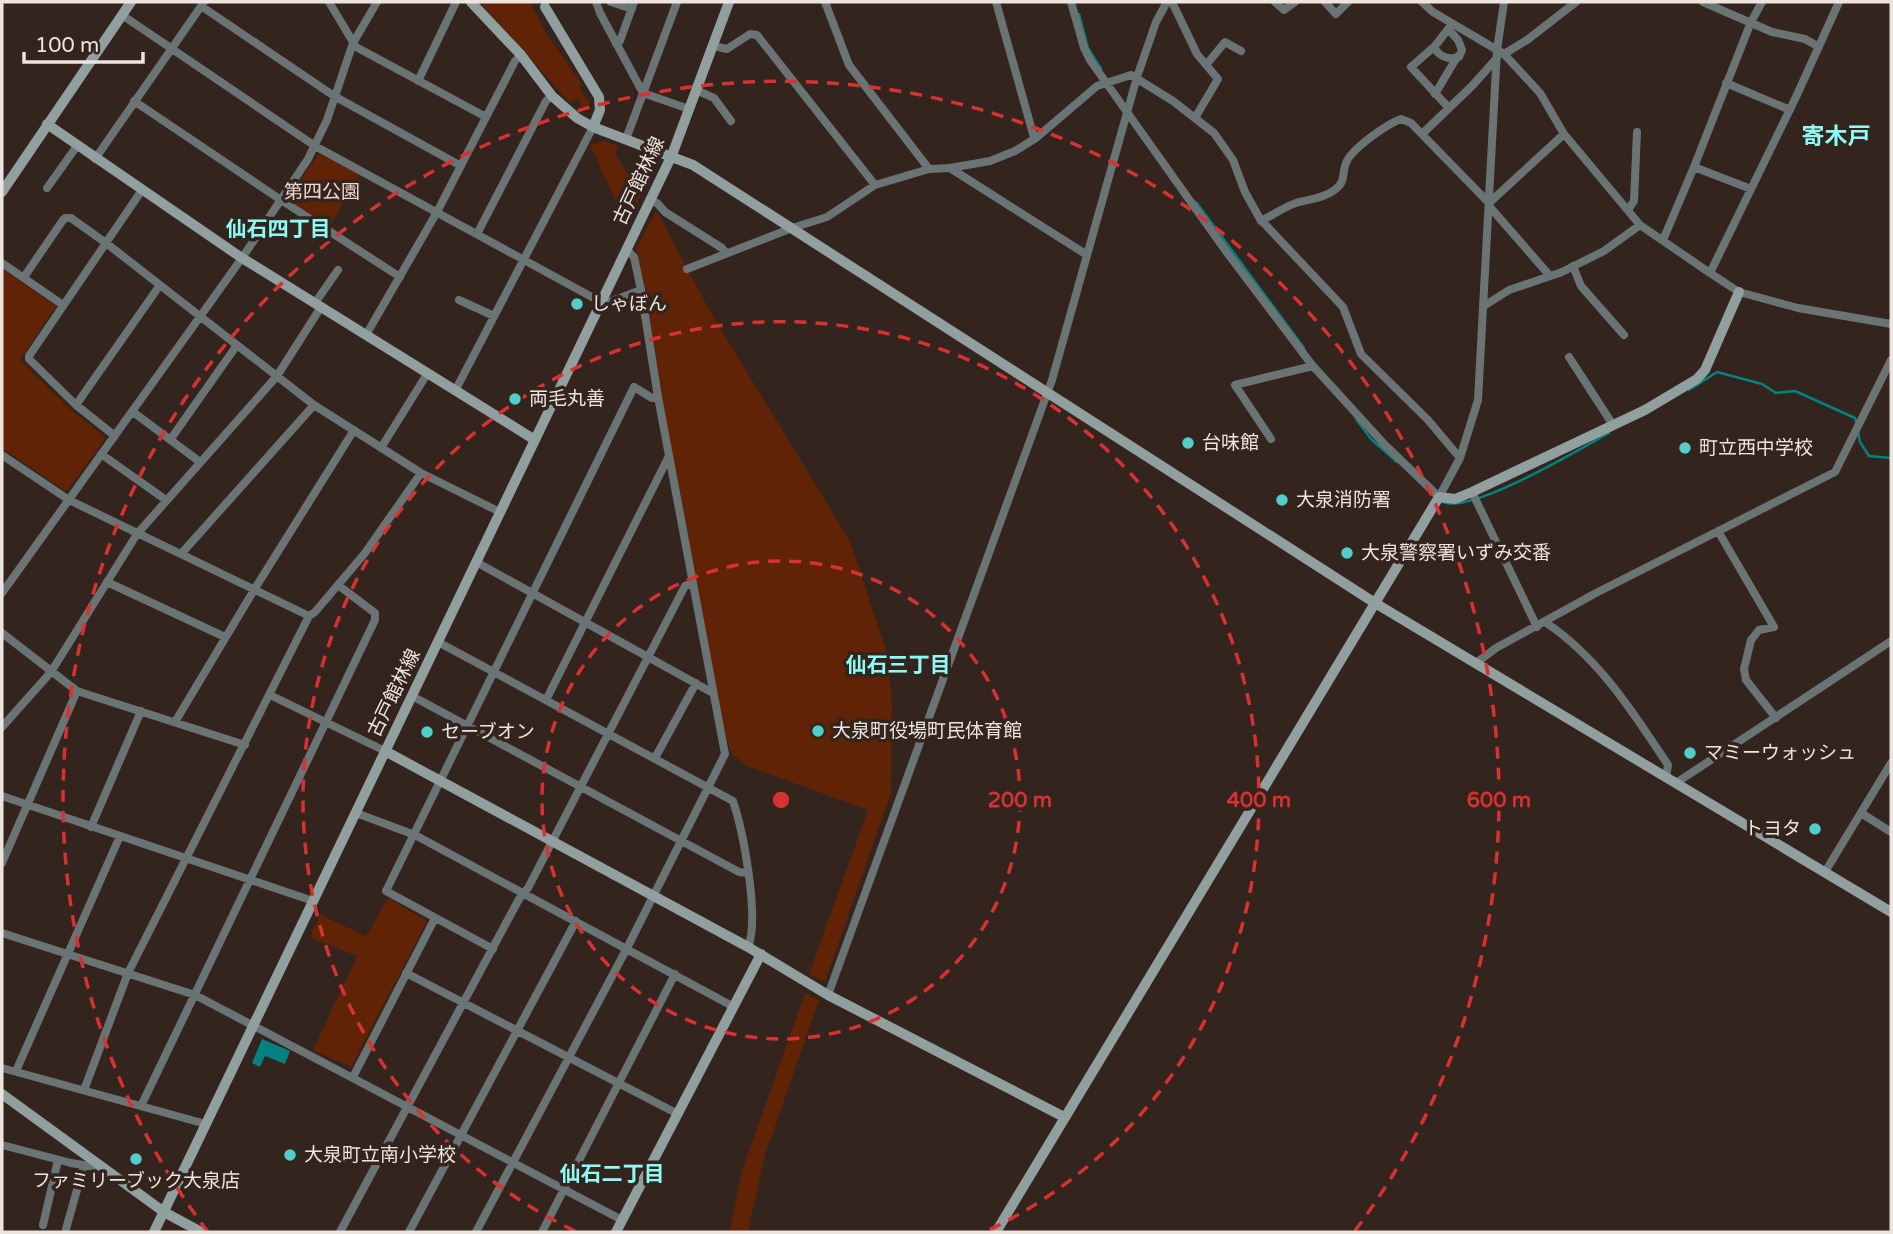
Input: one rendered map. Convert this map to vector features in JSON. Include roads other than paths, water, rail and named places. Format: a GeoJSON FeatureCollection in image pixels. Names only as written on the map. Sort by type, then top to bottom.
{"type":"FeatureCollection","features":[{"type":"Feature","properties":{"kind":"street"},"geometry":{"type":"LineString","coordinates":[[2,192],[131,2]]}},
{"type":"Feature","properties":{"kind":"street"},"geometry":{"type":"LineString","coordinates":[[329,2],[356,47],[486,117]]}},
{"type":"Feature","properties":{"kind":"street"},"geometry":{"type":"LineString","coordinates":[[2,593],[281,200],[315,146],[327,120],[353,43],[377,2]]}},
{"type":"Feature","properties":{"kind":"street"},"geometry":{"type":"LineString","coordinates":[[418,81],[456,2]]}},
{"type":"Feature","properties":{"kind":"street"},"geometry":{"type":"LineString","coordinates":[[471,2],[521,55],[552,96],[577,118],[593,127],[693,165],[1375,603],[1891,912]]}},
{"type":"Feature","properties":{"kind":"street"},"geometry":{"type":"LineString","coordinates":[[596,2],[643,93],[689,109]]}},
{"type":"Feature","properties":{"kind":"street"},"geometry":{"type":"LineString","coordinates":[[611,2],[633,5],[620,41],[616,44]]}},
{"type":"Feature","properties":{"kind":"street"},"geometry":{"type":"LineString","coordinates":[[626,139],[677,2]]}},
{"type":"Feature","properties":{"kind":"street","name":"古戸館林線"},"geometry":{"type":"LineString","coordinates":[[154,1232],[650,200],[671,155],[729,2]]}},
{"type":"Feature","properties":{"kind":"street"},"geometry":{"type":"LineString","coordinates":[[825,2],[849,65],[929,169]]}},
{"type":"Feature","properties":{"kind":"street"},"geometry":{"type":"LineString","coordinates":[[996,2],[1027,116],[1036,138]]}},
{"type":"Feature","properties":{"kind":"street"},"geometry":{"type":"LineString","coordinates":[[1071,2],[1084,48],[1105,83],[1225,250],[1313,366],[1385,445],[1439,497],[1455,499],[1472,492],[1676,392],[1705,370],[1740,292]]}},
{"type":"Feature","properties":{"kind":"street"},"geometry":{"type":"LineString","coordinates":[[828,995],[1048,392],[1138,77],[1156,22],[1170,2],[1191,43],[1218,79],[1195,118]]}},
{"type":"Feature","properties":{"kind":"street"},"geometry":{"type":"LineString","coordinates":[[1275,2],[1284,10],[1295,2]]}},
{"type":"Feature","properties":{"kind":"street"},"geometry":{"type":"LineString","coordinates":[[1325,2],[1336,14],[1348,2]]}},
{"type":"Feature","properties":{"kind":"street"},"geometry":{"type":"LineString","coordinates":[[1422,2],[1450,26],[1499,54],[1540,93],[1564,134],[1640,225],[1740,292],[1798,308],[1891,324]]}},
{"type":"Feature","properties":{"kind":"street"},"geometry":{"type":"LineString","coordinates":[[996,1232],[1460,458],[1478,400],[1504,2]]}},
{"type":"Feature","properties":{"kind":"street"},"geometry":{"type":"LineString","coordinates":[[1422,134],[1499,54],[1527,40],[1576,2]]}},
{"type":"Feature","properties":{"kind":"street"},"geometry":{"type":"LineString","coordinates":[[1703,2],[1772,32],[1805,39],[1819,47]]}},
{"type":"Feature","properties":{"kind":"street"},"geometry":{"type":"LineString","coordinates":[[1663,240],[1751,22],[1762,2]]}},
{"type":"Feature","properties":{"kind":"street"},"geometry":{"type":"LineString","coordinates":[[1710,273],[1790,110],[1839,2]]}},
{"type":"Feature","properties":{"kind":"street"},"geometry":{"type":"LineString","coordinates":[[95,159],[202,4],[334,96],[461,166]]}},
{"type":"Feature","properties":{"kind":"street"},"geometry":{"type":"LineString","coordinates":[[454,391],[600,110],[599,97],[545,4]]}},
{"type":"Feature","properties":{"kind":"street"},"geometry":{"type":"LineString","coordinates":[[122,15],[315,146],[601,302],[609,302],[642,290]]}},
{"type":"Feature","properties":{"kind":"street"},"geometry":{"type":"LineString","coordinates":[[1449,108],[1411,67],[1434,47],[1450,26]]}},
{"type":"Feature","properties":{"kind":"street"},"geometry":{"type":"LineString","coordinates":[[1435,94],[1462,50],[1450,26]]}},
{"type":"Feature","properties":{"kind":"street"},"geometry":{"type":"LineString","coordinates":[[713,46],[727,49],[750,34],[757,35],[875,184]]}},
{"type":"Feature","properties":{"kind":"street"},"geometry":{"type":"LineString","coordinates":[[1206,65],[1225,42],[1241,51]]}},
{"type":"Feature","properties":{"kind":"street"},"geometry":{"type":"LineString","coordinates":[[1434,47],[1438,54],[1457,57]]}},
{"type":"Feature","properties":{"kind":"street"},"geometry":{"type":"LineString","coordinates":[[366,335],[437,212],[521,55]]}},
{"type":"Feature","properties":{"kind":"street"},"geometry":{"type":"LineString","coordinates":[[687,269],[827,217],[875,184],[929,169],[990,160],[1015,151],[1036,138],[1087,93],[1105,83],[1130,75],[1138,77],[1214,133],[1233,160],[1245,192],[1261,221],[1343,307],[1361,354],[1428,420],[1460,458]]}},
{"type":"Feature","properties":{"kind":"street"},"geometry":{"type":"LineString","coordinates":[[1726,83],[1790,110]]}},
{"type":"Feature","properties":{"kind":"street"},"geometry":{"type":"LineString","coordinates":[[696,90],[714,98],[731,121]]}},
{"type":"Feature","properties":{"kind":"street"},"geometry":{"type":"LineString","coordinates":[[477,234],[546,101],[552,96]]}},
{"type":"Feature","properties":{"kind":"street"},"geometry":{"type":"LineString","coordinates":[[134,101],[400,277]]}},
{"type":"Feature","properties":{"kind":"street"},"geometry":{"type":"LineString","coordinates":[[1261,221],[1294,204],[1326,196],[1335,190],[1342,182],[1346,161],[1376,132],[1401,119],[1411,123],[1489,204],[1550,276]]}},
{"type":"Feature","properties":{"kind":"street"},"geometry":{"type":"LineString","coordinates":[[47,124],[242,258],[535,440]]}},
{"type":"Feature","properties":{"kind":"street"},"geometry":{"type":"LineString","coordinates":[[1628,210],[1634,201],[1637,132]]}},
{"type":"Feature","properties":{"kind":"street"},"geometry":{"type":"LineString","coordinates":[[1489,204],[1564,134]]}},
{"type":"Feature","properties":{"kind":"street"},"geometry":{"type":"LineString","coordinates":[[47,188],[77,146]]}},
{"type":"Feature","properties":{"kind":"street"},"geometry":{"type":"LineString","coordinates":[[1694,167],[1751,189]]}},
{"type":"Feature","properties":{"kind":"street"},"geometry":{"type":"LineString","coordinates":[[950,168],[1087,255]]}},
{"type":"Feature","properties":{"kind":"street"},"geometry":{"type":"LineString","coordinates":[[115,436],[76,405],[29,356],[142,190]]}},
{"type":"Feature","properties":{"kind":"street"},"geometry":{"type":"LineString","coordinates":[[650,200],[722,247],[726,253]]}},
{"type":"Feature","properties":{"kind":"street"},"geometry":{"type":"LineString","coordinates":[[24,277],[65,218],[71,218],[314,405],[421,473],[500,512]]}},
{"type":"Feature","properties":{"kind":"street"},"geometry":{"type":"LineString","coordinates":[[1484,306],[1509,290],[1550,276],[1604,251],[1640,225]]}},
{"type":"Feature","properties":{"kind":"street"},"geometry":{"type":"LineString","coordinates":[[476,1232],[725,754],[658,397],[642,290],[635,257],[626,249]]}},
{"type":"Feature","properties":{"kind":"street"},"geometry":{"type":"LineString","coordinates":[[2,263],[63,305]]}},
{"type":"Feature","properties":{"kind":"street"},"geometry":{"type":"LineString","coordinates":[[1573,266],[1581,286],[1623,335]]}},
{"type":"Feature","properties":{"kind":"street"},"geometry":{"type":"LineString","coordinates":[[2,727],[51,672],[137,534],[277,376],[338,270]]}},
{"type":"Feature","properties":{"kind":"street"},"geometry":{"type":"LineString","coordinates":[[76,405],[160,285]]}},
{"type":"Feature","properties":{"kind":"street"},"geometry":{"type":"LineString","coordinates":[[459,300],[494,316]]}},
{"type":"Feature","properties":{"kind":"street"},"geometry":{"type":"LineString","coordinates":[[170,440],[237,345]]}},
{"type":"Feature","properties":{"kind":"street"},"geometry":{"type":"LineString","coordinates":[[1569,357],[1613,425]]}},
{"type":"Feature","properties":{"kind":"street"},"geometry":{"type":"LineString","coordinates":[[1476,663],[1496,648],[1596,593],[1835,472],[1891,360]]}},
{"type":"Feature","properties":{"kind":"street"},"geometry":{"type":"LineString","coordinates":[[1271,439],[1235,385],[1313,366]]}},
{"type":"Feature","properties":{"kind":"street"},"geometry":{"type":"LineString","coordinates":[[380,448],[426,374]]}},
{"type":"Feature","properties":{"kind":"street"},"geometry":{"type":"LineString","coordinates":[[493,949],[386,891],[634,387],[652,398],[658,397]]}},
{"type":"Feature","properties":{"kind":"street"},"geometry":{"type":"LineString","coordinates":[[181,554],[314,405]]}},
{"type":"Feature","properties":{"kind":"street"},"geometry":{"type":"LineString","coordinates":[[132,412],[200,462]]}},
{"type":"Feature","properties":{"kind":"street"},"geometry":{"type":"LineString","coordinates":[[175,722],[354,430]]}},
{"type":"Feature","properties":{"kind":"street"},"geometry":{"type":"LineString","coordinates":[[102,454],[166,500]]}},
{"type":"Feature","properties":{"kind":"street"},"geometry":{"type":"LineString","coordinates":[[2,455],[69,500],[309,616]]}},
{"type":"Feature","properties":{"kind":"street"},"geometry":{"type":"LineString","coordinates":[[546,700],[669,456]]}},
{"type":"Feature","properties":{"kind":"street"},"geometry":{"type":"LineString","coordinates":[[84,1090],[128,973],[309,616],[365,552],[421,473]]}},
{"type":"Feature","properties":{"kind":"street"},"geometry":{"type":"LineString","coordinates":[[1472,492],[1541,624],[1565,635],[1583,652],[1634,713],[1668,765],[1671,780]]}},
{"type":"Feature","properties":{"kind":"street"},"geometry":{"type":"LineString","coordinates":[[1718,531],[1774,627],[1759,631],[1751,640],[1744,668],[1746,680],[1776,718]]}},
{"type":"Feature","properties":{"kind":"street"},"geometry":{"type":"LineString","coordinates":[[476,562],[713,693]]}},
{"type":"Feature","properties":{"kind":"street"},"geometry":{"type":"LineString","coordinates":[[107,582],[225,637]]}},
{"type":"Feature","properties":{"kind":"street"},"geometry":{"type":"LineString","coordinates":[[340,1232],[552,841],[685,586],[692,583]]}},
{"type":"Feature","properties":{"kind":"street"},"geometry":{"type":"LineString","coordinates":[[141,1106],[376,617],[375,612],[338,585]]}},
{"type":"Feature","properties":{"kind":"street"},"geometry":{"type":"LineString","coordinates":[[2,633],[77,691],[245,745]]}},
{"type":"Feature","properties":{"kind":"street"},"geometry":{"type":"LineString","coordinates":[[1671,780],[1776,718],[1891,641]]}},
{"type":"Feature","properties":{"kind":"street"},"geometry":{"type":"LineString","coordinates":[[438,642],[733,801],[748,873],[752,924],[748,947]]}},
{"type":"Feature","properties":{"kind":"street"},"geometry":{"type":"LineString","coordinates":[[655,758],[696,683]]}},
{"type":"Feature","properties":{"kind":"street"},"geometry":{"type":"LineString","coordinates":[[2,863],[77,691]]}},
{"type":"Feature","properties":{"kind":"street"},"geometry":{"type":"LineString","coordinates":[[270,695],[385,751],[761,954],[828,995],[1065,1117]]}},
{"type":"Feature","properties":{"kind":"street"},"geometry":{"type":"LineString","coordinates":[[412,696],[739,872],[748,873]]}},
{"type":"Feature","properties":{"kind":"street"},"geometry":{"type":"LineString","coordinates":[[91,827],[141,711]]}},
{"type":"Feature","properties":{"kind":"street"},"geometry":{"type":"LineString","coordinates":[[1825,872],[1891,763]]}},
{"type":"Feature","properties":{"kind":"street"},"geometry":{"type":"LineString","coordinates":[[2,796],[313,901]]}},
{"type":"Feature","properties":{"kind":"street"},"geometry":{"type":"LineString","coordinates":[[356,813],[415,835],[734,1007]]}},
{"type":"Feature","properties":{"kind":"street"},"geometry":{"type":"LineString","coordinates":[[1861,813],[1891,832]]}},
{"type":"Feature","properties":{"kind":"street"},"geometry":{"type":"LineString","coordinates":[[16,1071],[120,836]]}},
{"type":"Feature","properties":{"kind":"street"},"geometry":{"type":"LineString","coordinates":[[353,1077],[435,918]]}},
{"type":"Feature","properties":{"kind":"street"},"geometry":{"type":"LineString","coordinates":[[409,1232],[576,921]]}},
{"type":"Feature","properties":{"kind":"street"},"geometry":{"type":"LineString","coordinates":[[2,933],[195,995],[622,1220]]}},
{"type":"Feature","properties":{"kind":"street"},"geometry":{"type":"LineString","coordinates":[[616,1232],[761,954]]}},
{"type":"Feature","properties":{"kind":"street"},"geometry":{"type":"LineString","coordinates":[[406,973],[678,1114]]}},
{"type":"Feature","properties":{"kind":"street"},"geometry":{"type":"LineString","coordinates":[[542,1232],[675,974]]}},
{"type":"Feature","properties":{"kind":"street"},"geometry":{"type":"LineString","coordinates":[[2,1068],[206,1124]]}},
{"type":"Feature","properties":{"kind":"street"},"geometry":{"type":"LineString","coordinates":[[2,1094],[164,1212],[201,1232]]}},
{"type":"Feature","properties":{"kind":"street"},"geometry":{"type":"LineString","coordinates":[[2,1145],[105,1169]]}},
{"type":"Feature","properties":{"kind":"street"},"geometry":{"type":"LineString","coordinates":[[43,1225],[58,1160]]}},
{"type":"Feature","properties":{"kind":"street"},"geometry":{"type":"LineString","coordinates":[[66,1229],[84,1165]]}},
{"type":"Feature","properties":{"kind":"water"},"geometry":{"type":"Polygon","coordinates":[[[262,1039],[290,1051],[285,1064],[265,1056],[260,1067],[252,1063],[262,1039]]]}},
{"type":"Feature","properties":{"kind":"waterway"},"geometry":{"type":"LineString","coordinates":[[1079,14],[1088,48],[1101,69]]}},
{"type":"Feature","properties":{"kind":"waterway"},"geometry":{"type":"LineString","coordinates":[[1196,202],[1304,348]]}},
{"type":"Feature","properties":{"kind":"waterway"},"geometry":{"type":"LineString","coordinates":[[1689,390],[1717,372],[1762,384],[1776,393],[1795,391],[1855,418],[1856,422]]}},
{"type":"Feature","properties":{"kind":"waterway"},"geometry":{"type":"LineString","coordinates":[[1356,419],[1371,439],[1397,462]]}},
{"type":"Feature","properties":{"kind":"waterway"},"geometry":{"type":"LineString","coordinates":[[1858,432],[1860,442],[1869,456],[1891,458]]}},
{"type":"Feature","properties":{"kind":"waterway"},"geometry":{"type":"LineString","coordinates":[[1441,501],[1454,504],[1498,491],[1609,433]]}},
{"type":"Feature","properties":{"kind":"place","name":"しゃぼん"},"geometry":{"type":"Point","coordinates":[577,304]}},
{"type":"Feature","properties":{"kind":"place","name":"両毛丸善"},"geometry":{"type":"Point","coordinates":[515,399]}},
{"type":"Feature","properties":{"kind":"place","name":"台味館"},"geometry":{"type":"Point","coordinates":[1188,443]}},
{"type":"Feature","properties":{"kind":"place","name":"町立西中学校"},"geometry":{"type":"Point","coordinates":[1685,448]}},
{"type":"Feature","properties":{"kind":"place","name":"大泉消防署"},"geometry":{"type":"Point","coordinates":[1282,500]}},
{"type":"Feature","properties":{"kind":"place","name":"大泉警察署いずみ交番"},"geometry":{"type":"Point","coordinates":[1347,553]}},
{"type":"Feature","properties":{"kind":"place","name":"大泉町役場町民体育館"},"geometry":{"type":"Point","coordinates":[818,731]}},
{"type":"Feature","properties":{"kind":"place","name":"セーブオン"},"geometry":{"type":"Point","coordinates":[427,732]}},
{"type":"Feature","properties":{"kind":"place","name":"マミーウォッシュ"},"geometry":{"type":"Point","coordinates":[1690,753]}},
{"type":"Feature","properties":{"kind":"place","name":"トヨタ"},"geometry":{"type":"Point","coordinates":[1815,829]}},
{"type":"Feature","properties":{"kind":"place","name":"大泉町立南小学校"},"geometry":{"type":"Point","coordinates":[290,1155]}},
{"type":"Feature","properties":{"kind":"place","name":"ファミリーブック大泉店"},"geometry":{"type":"Point","coordinates":[136,1159]}},
{"type":"Feature","properties":{"kind":"district","name":"寄木戸"},"geometry":{"type":"Point","coordinates":[1836,137]}},
{"type":"Feature","properties":{"kind":"district","name":"仙石四丁目"},"geometry":{"type":"Point","coordinates":[278,229]}},
{"type":"Feature","properties":{"kind":"district","name":"仙石三丁目"},"geometry":{"type":"Point","coordinates":[898,665]}},
{"type":"Feature","properties":{"kind":"district","name":"仙石二丁目"},"geometry":{"type":"Point","coordinates":[612,1174]}},
{"type":"Feature","properties":{"kind":"park label","name":"第四公園"},"geometry":{"type":"Point","coordinates":[322,192]}}]}
